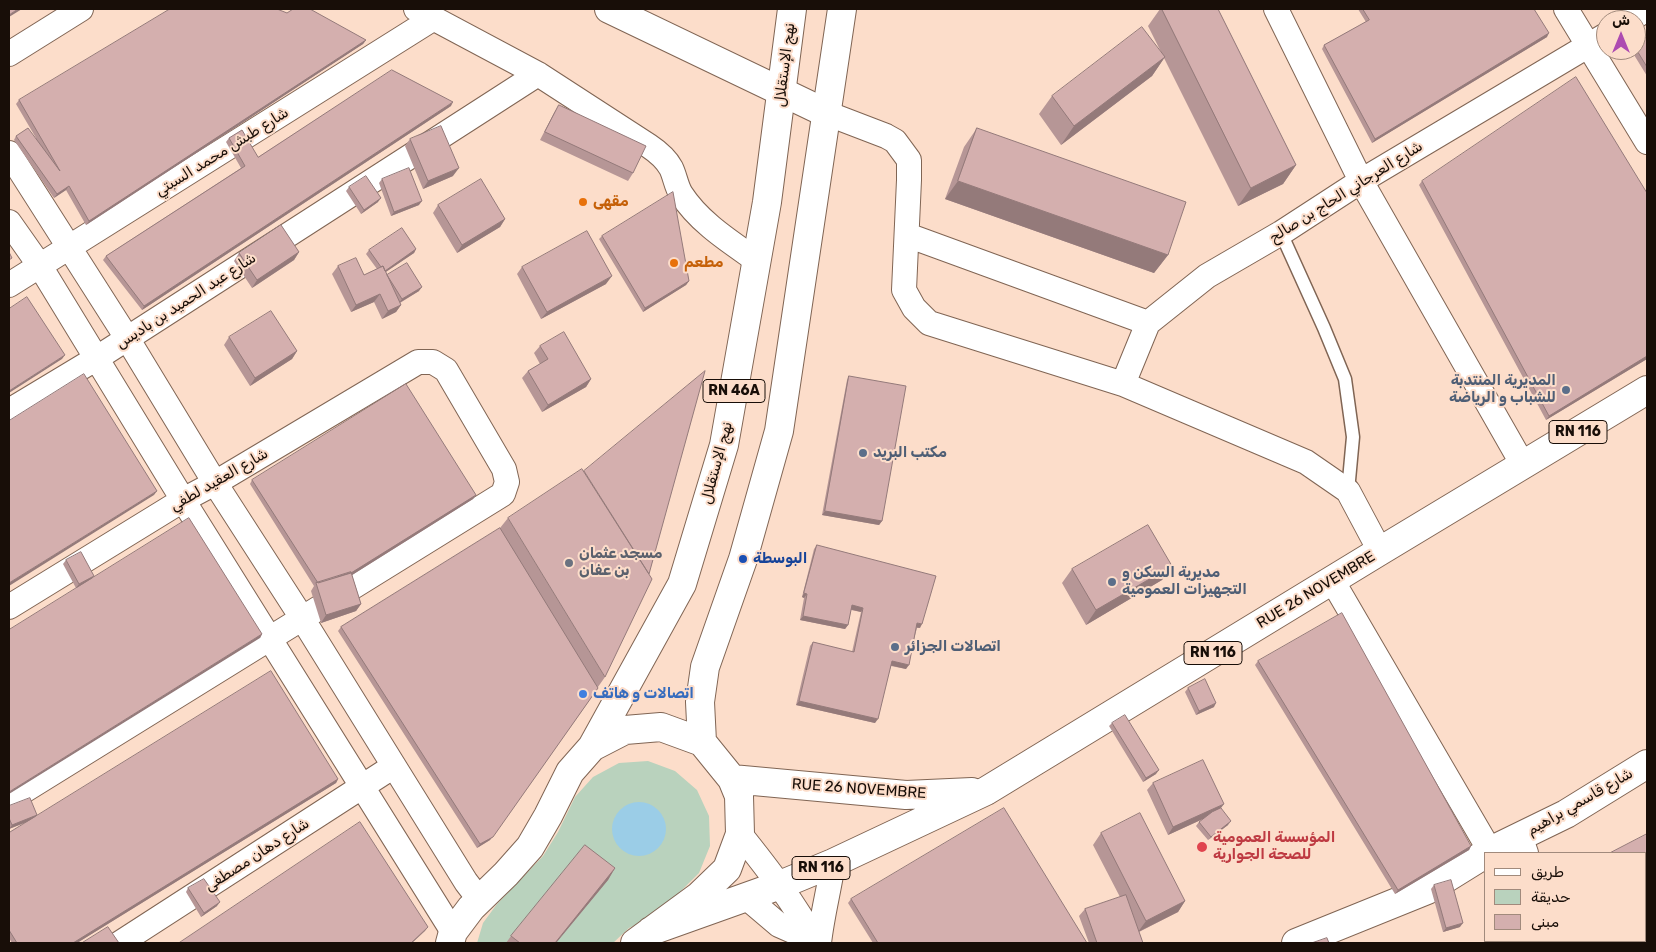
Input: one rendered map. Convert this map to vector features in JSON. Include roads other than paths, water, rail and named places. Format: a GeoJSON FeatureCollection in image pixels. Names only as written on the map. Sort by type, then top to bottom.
{"type":"FeatureCollection","features":[{"type":"Feature","properties":{"kind":"main road"},"geometry":{"type":"LineString","coordinates":[[609,9],[826,113]]}},
{"type":"Feature","properties":{"kind":"main road","name":"نهج الإستقلال"},"geometry":{"type":"LineString","coordinates":[[592,747],[682,584],[724,445],[767,202],[792,9]]}},
{"type":"Feature","properties":{"kind":"main road","name":"RN 46A"},"geometry":{"type":"LineString","coordinates":[[702,742],[700,702],[705,667],[743,559],[779,431],[842,9]]}},
{"type":"Feature","properties":{"kind":"main road","name":"RUE 26 NOVEMBRE"},"geometry":{"type":"LineString","coordinates":[[643,937],[833,863],[986,791],[1647,390]]}},
{"type":"Feature","properties":{"kind":"main road"},"geometry":{"type":"LineString","coordinates":[[451,938],[479,899],[506,874],[530,847],[570,772],[592,747],[624,730],[661,728],[702,742],[732,779],[739,796],[740,834],[726,869],[699,896],[643,937]]}},
{"type":"Feature","properties":{"kind":"main road","name":"شارع قاسمي براهيم"},"geometry":{"type":"LineString","coordinates":[[1492,852],[1523,845],[1566,814],[1647,764]]}},
{"type":"Feature","properties":{"kind":"main road","name":"RUE 26 NOVEMBRE"},"geometry":{"type":"LineString","coordinates":[[732,779],[906,795],[986,791]]}},
{"type":"Feature","properties":{"kind":"main road","name":"شارع قاسمي براهيم"},"geometry":{"type":"LineString","coordinates":[[1296,943],[1427,890],[1484,855]]}},
{"type":"Feature","properties":{"kind":"street"},"geometry":{"type":"LineString","coordinates":[[9,54],[81,9]]}},
{"type":"Feature","properties":{"kind":"street"},"geometry":{"type":"LineString","coordinates":[[1276,9],[1361,181],[1516,469]]}},
{"type":"Feature","properties":{"kind":"street"},"geometry":{"type":"LineString","coordinates":[[1566,9],[1596,38]]}},
{"type":"Feature","properties":{"kind":"street"},"geometry":{"type":"LineString","coordinates":[[425,14],[538,74],[662,155],[671,168],[680,192],[693,210],[713,229],[756,260]]}},
{"type":"Feature","properties":{"kind":"street","name":"شارع طبش محمد السبتي"},"geometry":{"type":"LineString","coordinates":[[9,285],[70,248],[425,14]]}},
{"type":"Feature","properties":{"kind":"street","name":"شارع العرجاني الحاج بن صالح"},"geometry":{"type":"LineString","coordinates":[[1148,322],[1207,276],[1281,233],[1361,181],[1596,41]]}},
{"type":"Feature","properties":{"kind":"street"},"geometry":{"type":"LineString","coordinates":[[1608,60],[1647,142]]}},
{"type":"Feature","properties":{"kind":"street","name":"شارع عبد الحميد بن باديس"},"geometry":{"type":"LineString","coordinates":[[9,411],[97,358],[538,74]]}},
{"type":"Feature","properties":{"kind":"street"},"geometry":{"type":"LineString","coordinates":[[826,113],[895,141],[909,160],[904,290],[914,308],[929,322],[1123,384],[1306,462],[1348,491],[1380,551]]}},
{"type":"Feature","properties":{"kind":"street"},"geometry":{"type":"LineString","coordinates":[[9,153],[127,338],[215,483],[302,618],[466,882],[479,899]]}},
{"type":"Feature","properties":{"kind":"street"},"geometry":{"type":"LineString","coordinates":[[9,222],[40,266],[183,500],[363,787],[451,938]]}},
{"type":"Feature","properties":{"kind":"street"},"geometry":{"type":"LineString","coordinates":[[907,235],[1148,322],[1123,384]]}},
{"type":"Feature","properties":{"kind":"street","name":"شارع العقيد لطفي"},"geometry":{"type":"LineString","coordinates":[[9,606],[183,500],[215,483],[418,362],[433,362],[446,370],[504,469],[507,482],[503,494],[302,618]]}},
{"type":"Feature","properties":{"kind":"street"},"geometry":{"type":"LineString","coordinates":[[1332,580],[1486,852]]}},
{"type":"Feature","properties":{"kind":"street"},"geometry":{"type":"LineString","coordinates":[[9,800],[302,618]]}},
{"type":"Feature","properties":{"kind":"street","name":"شارع دهان مصطفى"},"geometry":{"type":"LineString","coordinates":[[120,943],[394,766]]}},
{"type":"Feature","properties":{"kind":"street"},"geometry":{"type":"LineString","coordinates":[[740,834],[780,885],[806,924],[816,943]]}},
{"type":"Feature","properties":{"kind":"street"},"geometry":{"type":"LineString","coordinates":[[816,943],[827,899],[833,863]]}},
{"type":"Feature","properties":{"kind":"street"},"geometry":{"type":"LineString","coordinates":[[746,897],[779,925],[816,943]]}},
{"type":"Feature","properties":{"kind":"lane"},"geometry":{"type":"LineString","coordinates":[[1281,233],[1345,379],[1353,437],[1348,491]]}},
{"type":"Feature","properties":{"kind":"water"},"geometry":{"type":"Polygon","coordinates":[[[634,802],[644,802],[654,806],[662,814],[666,829],[662,844],[654,852],[644,856],[634,856],[624,852],[616,844],[612,834],[612,824],[616,814],[624,806],[634,802]]]}},
{"type":"Feature","properties":{"kind":"place","name":"مقهى"},"geometry":{"type":"Point","coordinates":[583,202]}},
{"type":"Feature","properties":{"kind":"place","name":"مطعم"},"geometry":{"type":"Point","coordinates":[674,263]}},
{"type":"Feature","properties":{"kind":"place","name":"المديرية المنتدبة للشباب و الرياضة"},"geometry":{"type":"Point","coordinates":[1566,390]}},
{"type":"Feature","properties":{"kind":"place","name":"مكتب البريد"},"geometry":{"type":"Point","coordinates":[863,453]}},
{"type":"Feature","properties":{"kind":"place","name":"البوسطة"},"geometry":{"type":"Point","coordinates":[743,559]}},
{"type":"Feature","properties":{"kind":"place","name":"مسجد عثمان بن عفان"},"geometry":{"type":"Point","coordinates":[569,563]}},
{"type":"Feature","properties":{"kind":"place","name":"مديرية السكن و التجهيزات العمومية"},"geometry":{"type":"Point","coordinates":[1112,582]}},
{"type":"Feature","properties":{"kind":"place","name":"اتصالات الجزائر"},"geometry":{"type":"Point","coordinates":[895,647]}},
{"type":"Feature","properties":{"kind":"place","name":"اتصالات و هاتف"},"geometry":{"type":"Point","coordinates":[583,694]}},
{"type":"Feature","properties":{"kind":"place","name":"المؤسسة العمومية للصحة الجوارية"},"geometry":{"type":"Point","coordinates":[1202,847]}}]}
